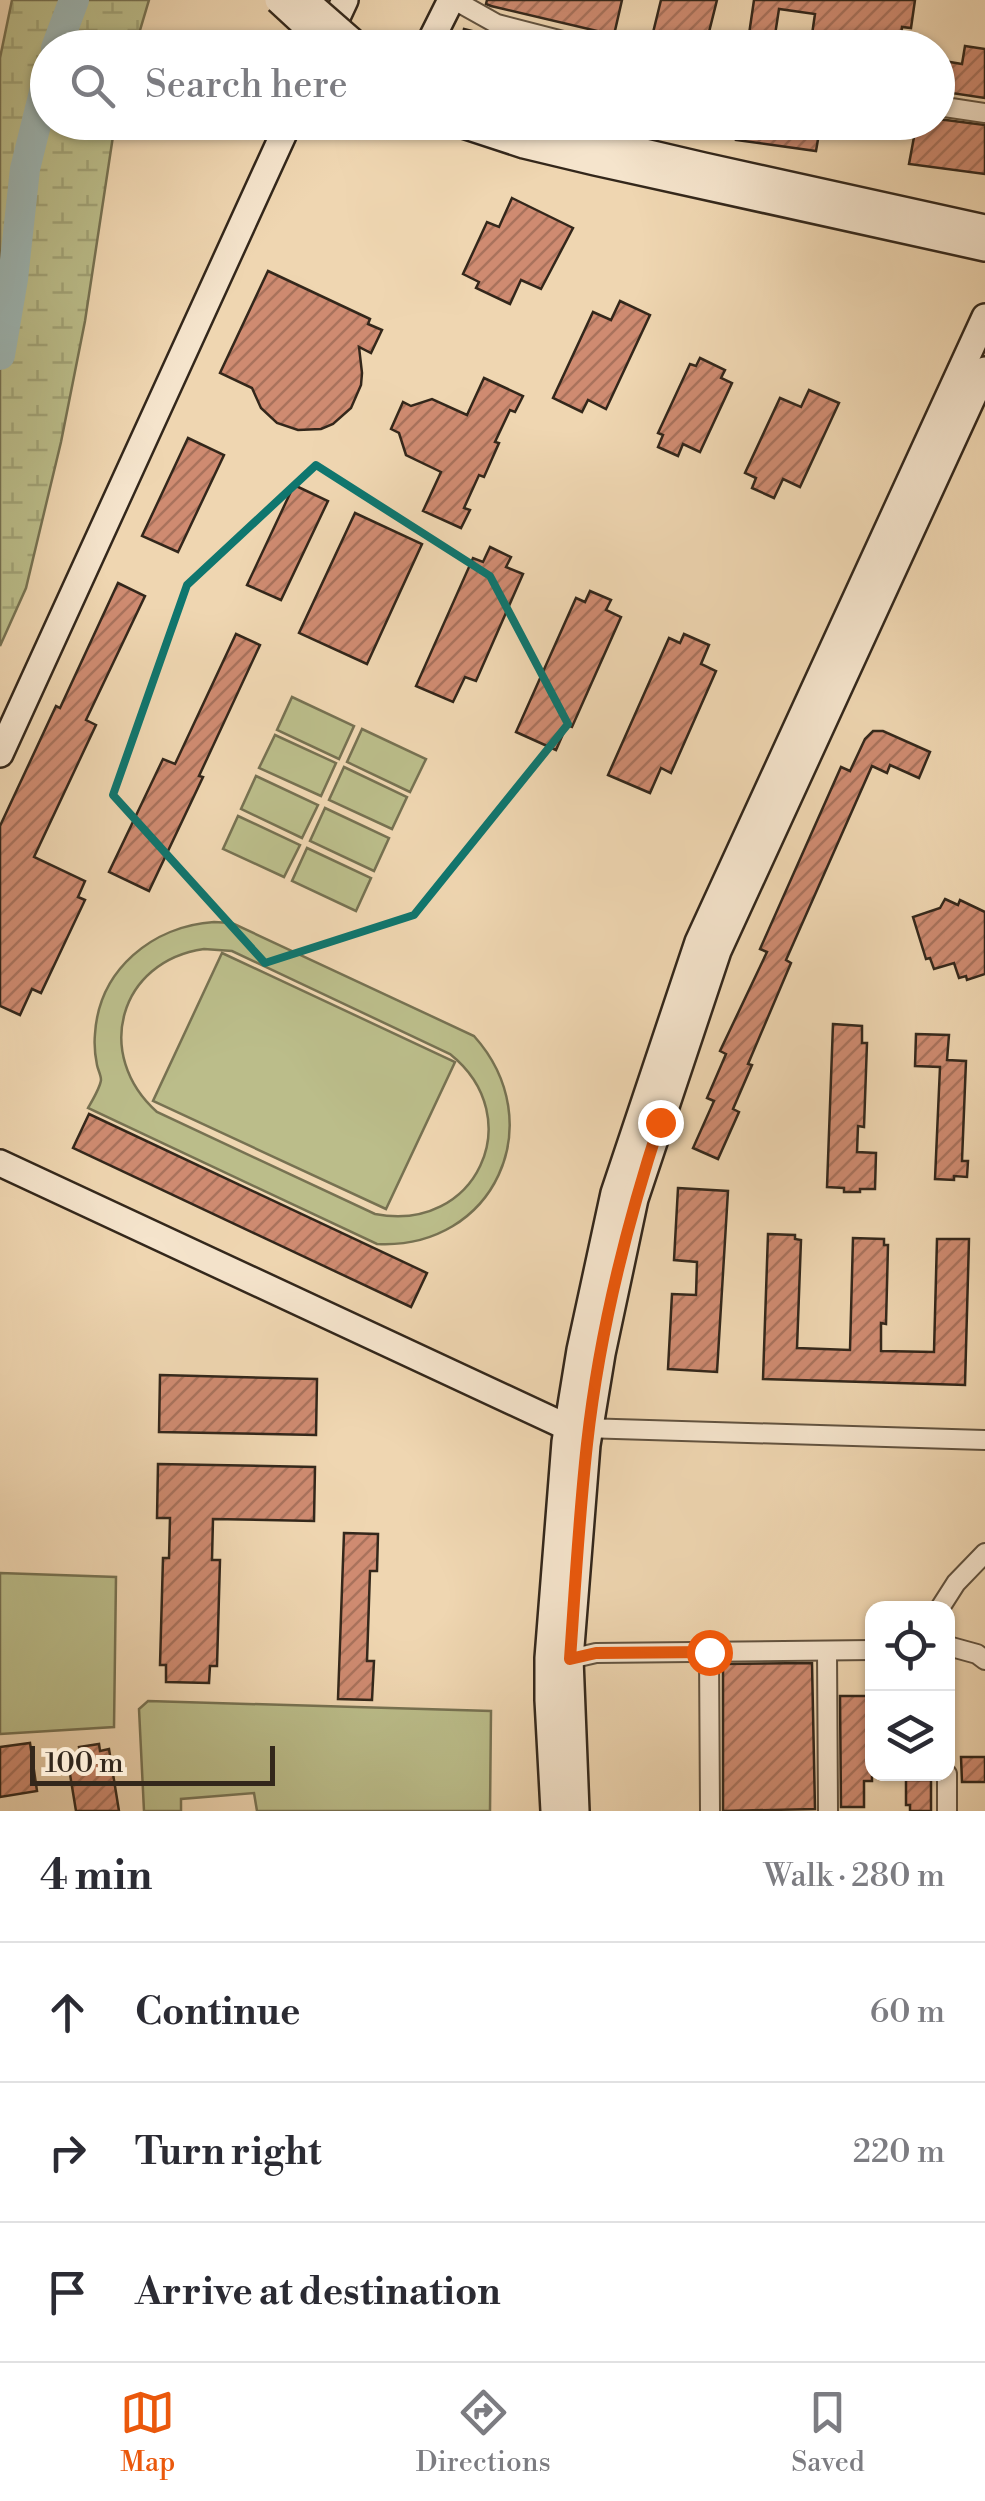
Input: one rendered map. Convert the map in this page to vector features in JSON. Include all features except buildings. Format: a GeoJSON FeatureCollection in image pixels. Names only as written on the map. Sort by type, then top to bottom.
{"type":"FeatureCollection","features":[{"type":"Feature","properties":{"kind":"street"},"geometry":{"type":"LineString","coordinates":[[278,0],[320,30]]}},
{"type":"Feature","properties":{"kind":"street"},"geometry":{"type":"LineString","coordinates":[[305,0],[329,30]]}},
{"type":"Feature","properties":{"kind":"street"},"geometry":{"type":"LineString","coordinates":[[343,30],[345,0]]}},
{"type":"Feature","properties":{"kind":"street"},"geometry":{"type":"LineString","coordinates":[[437,30],[453,0],[497,24],[520,30]]}},
{"type":"Feature","properties":{"kind":"street"},"geometry":{"type":"LineString","coordinates":[[955,109],[985,113]]}},
{"type":"Feature","properties":{"kind":"street"},"geometry":{"type":"LineString","coordinates":[[0,754],[281,140]]}},
{"type":"Feature","properties":{"kind":"street"},"geometry":{"type":"LineString","coordinates":[[508,140],[985,248]]}},
{"type":"Feature","properties":{"kind":"street"},"geometry":{"type":"LineString","coordinates":[[592,140],[985,228]]}},
{"type":"Feature","properties":{"kind":"street"},"geometry":{"type":"LineString","coordinates":[[576,1811],[570,1659],[580,1350],[614,1193],[698,942],[985,317]]}},
{"type":"Feature","properties":{"kind":"street"},"geometry":{"type":"LineString","coordinates":[[554,1811],[548,1658],[578,1428],[602,1354],[635,1199],[718,950],[985,370]]}},
{"type":"Feature","properties":{"kind":"street"},"geometry":{"type":"LineString","coordinates":[[0,1163],[578,1428],[985,1440]]}},
{"type":"Feature","properties":{"kind":"street"},"geometry":{"type":"LineString","coordinates":[[944,1601],[985,1553]]}},
{"type":"Feature","properties":{"kind":"street"},"geometry":{"type":"LineString","coordinates":[[955,1648],[985,1660]]}},
{"type":"Feature","properties":{"kind":"street"},"geometry":{"type":"LineString","coordinates":[[828,1650],[828,1811]]}},
{"type":"Feature","properties":{"kind":"street"},"geometry":{"type":"LineString","coordinates":[[570,1659],[596,1653],[865,1650]]}},
{"type":"Feature","properties":{"kind":"street"},"geometry":{"type":"LineString","coordinates":[[709,1652],[710,1811]]}},
{"type":"Feature","properties":{"kind":"street"},"geometry":{"type":"LineString","coordinates":[[946,1781],[946,1811]]}},
{"type":"Feature","properties":{"kind":"highlighted area"},"geometry":{"type":"Polygon","coordinates":[[[316,465],[490,576],[568,724],[414,915],[265,963],[113,795],[187,585],[316,465]]]}},
{"type":"Feature","properties":{"kind":"green space"},"geometry":{"type":"Polygon","coordinates":[[[12,0],[149,0],[140,30],[30,30],[30,140],[112,140],[85,321],[61,442],[26,588],[0,646],[0,58],[12,0]]]}},
{"type":"Feature","properties":{"kind":"green space"},"geometry":{"type":"Polygon","coordinates":[[[292,697],[354,726],[339,759],[277,730],[292,697]]]}},
{"type":"Feature","properties":{"kind":"green space"},"geometry":{"type":"Polygon","coordinates":[[[362,729],[426,759],[410,792],[347,762],[362,729]]]}},
{"type":"Feature","properties":{"kind":"green space"},"geometry":{"type":"Polygon","coordinates":[[[275,735],[336,763],[321,796],[259,768],[275,735]]]}},
{"type":"Feature","properties":{"kind":"green space"},"geometry":{"type":"Polygon","coordinates":[[[344,767],[407,797],[392,829],[329,800],[344,767]]]}},
{"type":"Feature","properties":{"kind":"green space"},"geometry":{"type":"Polygon","coordinates":[[[256,776],[318,805],[302,838],[241,809],[256,776]]]}},
{"type":"Feature","properties":{"kind":"green space"},"geometry":{"type":"Polygon","coordinates":[[[325,808],[389,838],[374,871],[310,841],[325,808]]]}},
{"type":"Feature","properties":{"kind":"green space"},"geometry":{"type":"Polygon","coordinates":[[[238,816],[300,845],[284,877],[223,849],[238,816]]]}},
{"type":"Feature","properties":{"kind":"green space"},"geometry":{"type":"Polygon","coordinates":[[[307,848],[371,878],[356,911],[292,881],[307,848]]]}},
{"type":"Feature","properties":{"kind":"green space"},"geometry":{"type":"Polygon","coordinates":[[[232,923],[474,1036],[497,1070],[508,1106],[508,1142],[499,1175],[480,1204],[452,1226],[418,1240],[377,1244],[88,1108],[101,1080],[95,1038],[107,990],[133,955],[170,932],[192,925],[232,923]],[[204,949],[175,957],[152,972],[135,991],[125,1014],[121,1039],[125,1064],[137,1089],[157,1112],[375,1214],[411,1215],[441,1206],[464,1189],[480,1166],[488,1138],[486,1109],[474,1080],[450,1054],[232,951],[204,949]]]}},
{"type":"Feature","properties":{"kind":"green space"},"geometry":{"type":"Polygon","coordinates":[[[222,953],[455,1062],[386,1209],[153,1101],[222,953]]]}},
{"type":"Feature","properties":{"kind":"green space"},"geometry":{"type":"Polygon","coordinates":[[[0,1573],[116,1577],[114,1727],[0,1734],[0,1573]]]}},
{"type":"Feature","properties":{"kind":"green space"},"geometry":{"type":"Polygon","coordinates":[[[148,1701],[491,1711],[490,1811],[257,1811],[254,1793],[181,1799],[181,1811],[144,1811],[139,1709],[148,1701]]]}},
{"type":"Feature","properties":{"kind":"waterway"},"geometry":{"type":"LineString","coordinates":[[63,30],[74,0]]}},
{"type":"Feature","properties":{"kind":"waterway"},"geometry":{"type":"LineString","coordinates":[[0,355],[32,140]]}},
{"type":"Feature","properties":{"kind":"route"},"geometry":{"type":"LineString","coordinates":[[660,1122],[635,1199],[592,1406],[570,1659],[596,1653],[709,1652]]}}]}
